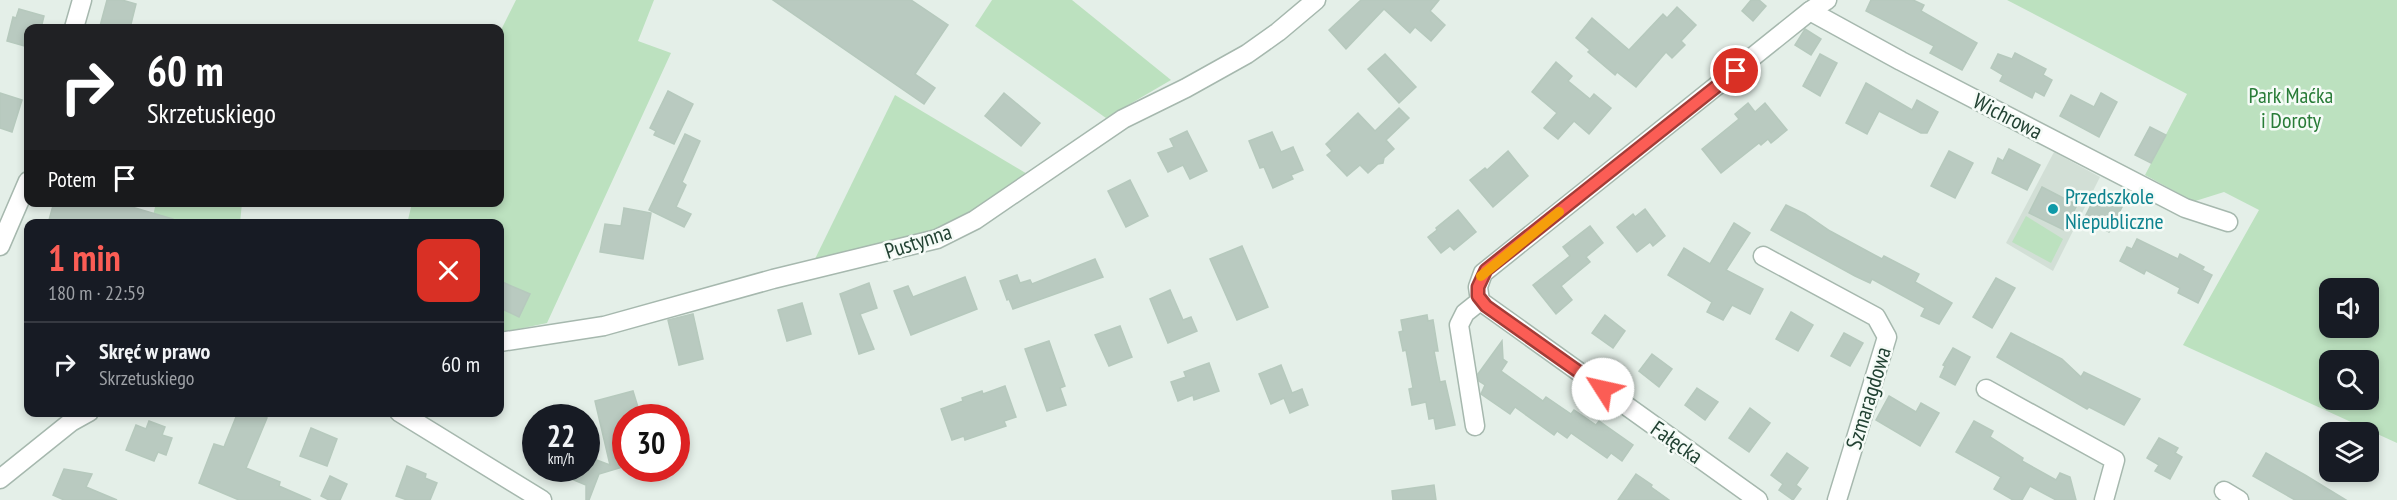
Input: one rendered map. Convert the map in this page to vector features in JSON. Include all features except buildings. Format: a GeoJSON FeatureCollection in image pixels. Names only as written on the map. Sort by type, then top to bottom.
{"type":"FeatureCollection","features":[{"type":"Feature","properties":{"kind":"street"},"geometry":{"type":"LineString","coordinates":[[75,24],[82,0]]}},
{"type":"Feature","properties":{"kind":"street","name":"Pustynna"},"geometry":{"type":"LineString","coordinates":[[504,341],[604,326],[795,274],[936,239],[992,208],[1124,119],[1247,54],[1316,0]]}},
{"type":"Feature","properties":{"kind":"street"},"geometry":{"type":"LineString","coordinates":[[1475,426],[1459,325],[1465,313],[1480,300],[1478,287],[1486,270],[1810,11],[1827,0]]}},
{"type":"Feature","properties":{"kind":"street","name":"Wichrowa"},"geometry":{"type":"LineString","coordinates":[[1810,11],[1901,61],[2185,208],[2228,222]]}},
{"type":"Feature","properties":{"kind":"street"},"geometry":{"type":"LineString","coordinates":[[0,246],[24,190]]}},
{"type":"Feature","properties":{"kind":"street","name":"Szmaragdowa"},"geometry":{"type":"LineString","coordinates":[[1763,256],[1876,317],[1887,337],[1837,500]]}},
{"type":"Feature","properties":{"kind":"street","name":"Fałęcka"},"geometry":{"type":"LineString","coordinates":[[1480,300],[1758,500]]}},
{"type":"Feature","properties":{"kind":"street"},"geometry":{"type":"LineString","coordinates":[[1986,389],[2115,460],[2104,500]]}},
{"type":"Feature","properties":{"kind":"street"},"geometry":{"type":"LineString","coordinates":[[0,479],[80,417]]}},
{"type":"Feature","properties":{"kind":"street"},"geometry":{"type":"LineString","coordinates":[[407,417],[542,500]]}},
{"type":"Feature","properties":{"kind":"shaded area"},"geometry":{"type":"Polygon","coordinates":[[[2054,152],[2100,177],[2053,271],[2006,243],[2054,152]]]}},
{"type":"Feature","properties":{"kind":"green space"},"geometry":{"type":"Polygon","coordinates":[[[516,0],[654,0],[638,41],[671,53],[547,323],[504,332],[504,219],[408,219],[411,207],[504,207],[504,24],[516,0]]]}},
{"type":"Feature","properties":{"kind":"green space"},"geometry":{"type":"Polygon","coordinates":[[[992,0],[1072,0],[1171,80],[1106,118],[975,26],[992,0]]]}},
{"type":"Feature","properties":{"kind":"green space","name":"Park Maćka i Doroty"},"geometry":{"type":"Polygon","coordinates":[[[2007,0],[2397,0],[2397,443],[2379,435],[2379,422],[2351,422],[2325,410],[2379,410],[2379,350],[2319,350],[2319,407],[2183,345],[2259,210],[2224,192],[2189,203],[2178,193],[2145,175],[2187,94],[2007,0]]]}},
{"type":"Feature","properties":{"kind":"green space"},"geometry":{"type":"Polygon","coordinates":[[[895,95],[1029,175],[982,205],[926,234],[814,261],[895,95]]]}},
{"type":"Feature","properties":{"kind":"green space"},"geometry":{"type":"Polygon","coordinates":[[[155,207],[242,207],[240,219],[152,219],[155,207]]]}},
{"type":"Feature","properties":{"kind":"green space"},"geometry":{"type":"Polygon","coordinates":[[[2026,216],[2063,239],[2051,263],[2012,242],[2026,216]]]}},
{"type":"Feature","properties":{"kind":"slow traffic"},"geometry":{"type":"LineString","coordinates":[[1481,276],[1559,212]]}},
{"type":"Feature","properties":{"kind":"place","name":"Przedszkole Niepubliczne"},"geometry":{"type":"Point","coordinates":[2053,209]}},
{"type":"Feature","properties":{"kind":"route"},"geometry":{"type":"LineString","coordinates":[[1603,389],[1486,306],[1480,300],[1477,292],[1481,277],[1486,270],[1736,71]]}}]}
